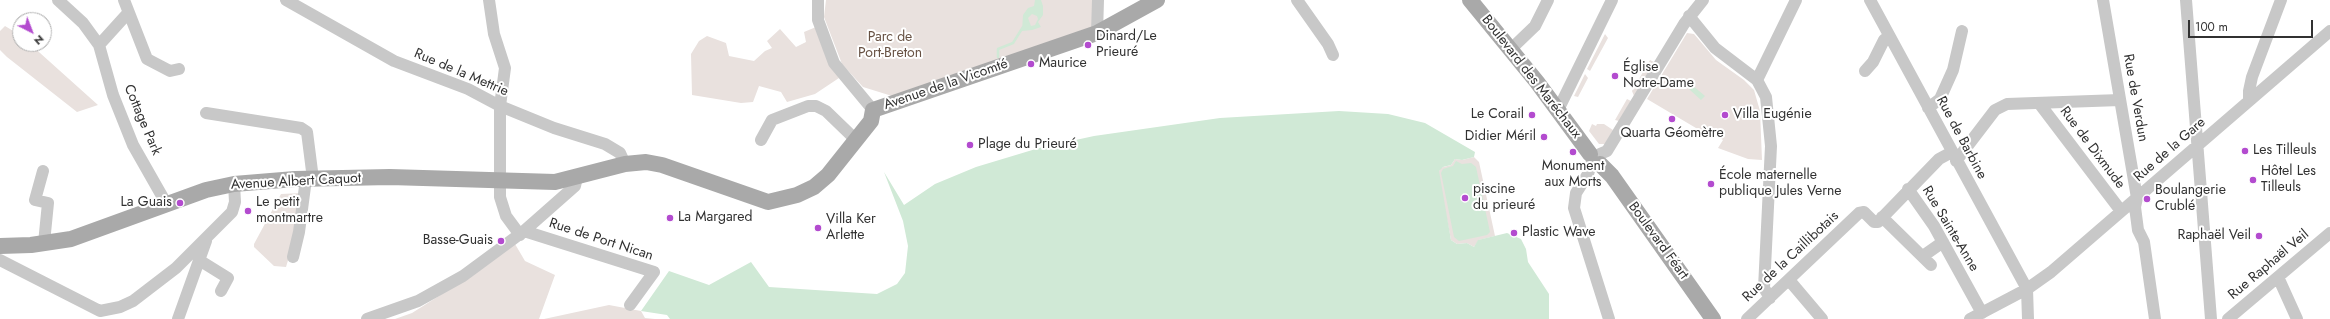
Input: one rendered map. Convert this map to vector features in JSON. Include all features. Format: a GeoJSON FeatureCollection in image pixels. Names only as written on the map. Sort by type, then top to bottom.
{"type":"FeatureCollection","features":[{"type":"Feature","properties":{"kind":"main road","name":"Avenue de la Vicomté"},"geometry":{"type":"LineString","coordinates":[[577,177],[625,164],[646,162],[662,165],[768,202],[797,195],[814,187],[828,175],[871,121],[872,110],[1097,32],[1157,0]]}},
{"type":"Feature","properties":{"kind":"main road","name":"Boulevard des Maréchaux"},"geometry":{"type":"LineString","coordinates":[[1470,0],[1511,49],[1594,157]]}},
{"type":"Feature","properties":{"kind":"main road","name":"Boulevard Féart"},"geometry":{"type":"LineString","coordinates":[[1594,157],[1612,176],[1713,319]]}},
{"type":"Feature","properties":{"kind":"main road","name":"Avenue Albert Caquot"},"geometry":{"type":"LineString","coordinates":[[0,246],[44,243],[71,239],[197,192],[234,184],[390,176],[555,182],[577,177]]}},
{"type":"Feature","properties":{"kind":"street","name":"Cottage Park"},"geometry":{"type":"LineString","coordinates":[[58,0],[83,23],[99,45],[113,94],[133,145],[166,203]]}},
{"type":"Feature","properties":{"kind":"street"},"geometry":{"type":"LineString","coordinates":[[124,0],[128,13],[134,22],[147,59],[170,71],[180,69]]}},
{"type":"Feature","properties":{"kind":"street","name":"Rue de la Mettrie"},"geometry":{"type":"LineString","coordinates":[[286,0],[394,61],[468,89],[500,106],[554,128],[605,144],[620,153],[625,164]]}},
{"type":"Feature","properties":{"kind":"street"},"geometry":{"type":"LineString","coordinates":[[489,0],[494,34],[505,68],[500,106],[498,180],[500,197],[506,216],[522,233]]}},
{"type":"Feature","properties":{"kind":"street"},"geometry":{"type":"LineString","coordinates":[[818,0],[818,20],[834,63],[872,110]]}},
{"type":"Feature","properties":{"kind":"street"},"geometry":{"type":"LineString","coordinates":[[1097,32],[1098,0]]}},
{"type":"Feature","properties":{"kind":"street"},"geometry":{"type":"LineString","coordinates":[[1297,0],[1328,44],[1333,55]]}},
{"type":"Feature","properties":{"kind":"street"},"geometry":{"type":"LineString","coordinates":[[1511,49],[1535,26],[1548,0]]}},
{"type":"Feature","properties":{"kind":"street"},"geometry":{"type":"LineString","coordinates":[[1757,80],[1796,0]]}},
{"type":"Feature","properties":{"kind":"street","name":"Rue de Barbine"},"geometry":{"type":"LineString","coordinates":[[1870,0],[2027,289]]}},
{"type":"Feature","properties":{"kind":"street","name":"Rue de Verdun"},"geometry":{"type":"LineString","coordinates":[[2103,0],[2137,198],[2135,207],[2138,230],[2144,242],[2155,319]]}},
{"type":"Feature","properties":{"kind":"street"},"geometry":{"type":"LineString","coordinates":[[2186,0],[2212,319]]}},
{"type":"Feature","properties":{"kind":"street"},"geometry":{"type":"LineString","coordinates":[[2250,100],[2249,90],[2252,77],[2281,0]]}},
{"type":"Feature","properties":{"kind":"street"},"geometry":{"type":"LineString","coordinates":[[1563,116],[1608,2]]}},
{"type":"Feature","properties":{"kind":"street"},"geometry":{"type":"LineString","coordinates":[[1609,319],[1575,213],[1576,193],[1588,174],[1594,157],[1607,151],[1698,2]]}},
{"type":"Feature","properties":{"kind":"street"},"geometry":{"type":"LineString","coordinates":[[99,45],[128,13]]}},
{"type":"Feature","properties":{"kind":"street"},"geometry":{"type":"LineString","coordinates":[[1689,16],[1715,48],[1757,80],[1766,97],[1771,146],[1764,288],[1770,298]]}},
{"type":"Feature","properties":{"kind":"street"},"geometry":{"type":"LineString","coordinates":[[1928,108],[1940,99],[1952,70],[1962,31]]}},
{"type":"Feature","properties":{"kind":"street","name":"Rue de la Gare"},"geometry":{"type":"LineString","coordinates":[[1970,319],[2027,289],[2137,198],[2330,31]]}},
{"type":"Feature","properties":{"kind":"street"},"geometry":{"type":"LineString","coordinates":[[1865,71],[1873,62],[1884,40],[1889,36]]}},
{"type":"Feature","properties":{"kind":"street"},"geometry":{"type":"LineString","coordinates":[[1954,157],[1995,110],[2007,104],[2120,100]]}},
{"type":"Feature","properties":{"kind":"street","name":"Rue de Dixmude"},"geometry":{"type":"LineString","coordinates":[[2039,103],[2121,211]]}},
{"type":"Feature","properties":{"kind":"street"},"geometry":{"type":"LineString","coordinates":[[760,140],[772,120],[808,106],[816,106],[826,112],[856,140]]}},
{"type":"Feature","properties":{"kind":"street"},"geometry":{"type":"LineString","coordinates":[[206,113],[301,128],[307,132],[310,179],[292,257]]}},
{"type":"Feature","properties":{"kind":"street","name":"Rue Sainte-Anne"},"geometry":{"type":"LineString","coordinates":[[1954,157],[1939,159],[1908,189],[1943,242],[1982,313]]}},
{"type":"Feature","properties":{"kind":"street"},"geometry":{"type":"LineString","coordinates":[[43,171],[35,200],[48,203],[44,243]]}},
{"type":"Feature","properties":{"kind":"street"},"geometry":{"type":"LineString","coordinates":[[367,319],[418,301],[463,276],[522,233],[575,186],[577,177]]}},
{"type":"Feature","properties":{"kind":"street"},"geometry":{"type":"LineString","coordinates":[[0,260],[102,315],[133,301],[176,268],[208,237],[232,212],[235,202],[234,184]]}},
{"type":"Feature","properties":{"kind":"street"},"geometry":{"type":"LineString","coordinates":[[1908,189],[1882,217],[1927,261],[1943,242]]}},
{"type":"Feature","properties":{"kind":"street","name":"Rue de la Caillibotais"},"geometry":{"type":"LineString","coordinates":[[1747,319],[1862,212],[1866,213],[1874,222],[1878,222],[1882,217]]}},
{"type":"Feature","properties":{"kind":"street","name":"Rue de Port Nican"},"geometry":{"type":"LineString","coordinates":[[522,233],[654,272],[630,305]]}},
{"type":"Feature","properties":{"kind":"street","name":"Rue Raphaël Veil"},"geometry":{"type":"LineString","coordinates":[[2228,319],[2330,233]]}},
{"type":"Feature","properties":{"kind":"street"},"geometry":{"type":"LineString","coordinates":[[178,319],[208,237]]}},
{"type":"Feature","properties":{"kind":"street"},"geometry":{"type":"LineString","coordinates":[[199,260],[228,278],[222,291]]}},
{"type":"Feature","properties":{"kind":"street"},"geometry":{"type":"LineString","coordinates":[[2278,277],[2297,319]]}},
{"type":"Feature","properties":{"kind":"street"},"geometry":{"type":"LineString","coordinates":[[1789,280],[1822,319]]}},
{"type":"Feature","properties":{"kind":"street"},"geometry":{"type":"LineString","coordinates":[[2027,289],[2028,319]]}},
{"type":"Feature","properties":{"kind":"green space","name":"Parc de Port-Breton"},"geometry":{"type":"Polygon","coordinates":[[[826,0],[1092,0],[1092,27],[892,96],[863,87],[842,64],[824,17],[826,0]]]}},
{"type":"Feature","properties":{"kind":"green space"},"geometry":{"type":"Polygon","coordinates":[[[5,26],[12,30],[12,52],[39,52],[98,105],[77,112],[0,50],[0,31],[5,26]]]}},
{"type":"Feature","properties":{"kind":"green space"},"geometry":{"type":"Polygon","coordinates":[[[816,27],[839,78],[815,94],[787,102],[781,92],[759,86],[753,102],[741,103],[692,95],[691,54],[699,41],[707,36],[726,43],[729,56],[754,61],[765,51],[772,48],[767,41],[780,29],[796,47],[806,42],[804,32],[816,27]]]}},
{"type":"Feature","properties":{"kind":"green space"},"geometry":{"type":"Polygon","coordinates":[[[1687,33],[1694,34],[1716,60],[1744,80],[1754,90],[1760,111],[1762,160],[1748,159],[1718,148],[1723,140],[1703,128],[1701,131],[1647,99],[1687,33]]]}},
{"type":"Feature","properties":{"kind":"green space"},"geometry":{"type":"Polygon","coordinates":[[[1605,34],[1608,38],[1590,71],[1587,69],[1605,34]]]}},
{"type":"Feature","properties":{"kind":"green space"},"geometry":{"type":"Polygon","coordinates":[[[1650,60],[1654,62],[1634,96],[1632,91],[1650,60]]]}},
{"type":"Feature","properties":{"kind":"green space"},"geometry":{"type":"Polygon","coordinates":[[[1585,74],[1588,78],[1578,97],[1574,96],[1585,74]]]}},
{"type":"Feature","properties":{"kind":"green space"},"geometry":{"type":"Polygon","coordinates":[[[1627,99],[1631,101],[1619,121],[1615,120],[1627,99]]]}},
{"type":"Feature","properties":{"kind":"green space"},"geometry":{"type":"Polygon","coordinates":[[[1592,124],[1596,126],[1597,124],[1604,124],[1613,130],[1605,144],[1599,144],[1589,131],[1592,124]]]}},
{"type":"Feature","properties":{"kind":"green space","name":"piscine du prieuré"},"geometry":{"type":"Polygon","coordinates":[[[1474,157],[1479,162],[1495,236],[1479,240],[1474,247],[1467,243],[1457,244],[1451,240],[1438,174],[1440,168],[1451,165],[1455,159],[1462,160],[1474,157]]]}},
{"type":"Feature","properties":{"kind":"green space"},"geometry":{"type":"Polygon","coordinates":[[[302,193],[296,234],[286,267],[274,266],[254,247],[254,244],[281,194],[302,193]]]}},
{"type":"Feature","properties":{"kind":"green space"},"geometry":{"type":"Polygon","coordinates":[[[515,244],[525,261],[555,275],[539,319],[395,319],[412,313],[461,282],[515,244]]]}},
{"type":"Feature","properties":{"kind":"green space"},"geometry":{"type":"Polygon","coordinates":[[[609,305],[641,311],[645,318],[655,319],[544,319],[609,305]]]}},
{"type":"Feature","properties":{"kind":"shaded area"},"geometry":{"type":"Polygon","coordinates":[[[1035,0],[1041,0],[1043,15],[1038,22],[1041,27],[1022,31],[1023,15],[1028,8],[1034,6],[1035,0]],[[1032,14],[1028,18],[1031,26],[1035,25],[1038,19],[1037,16],[1032,14]]]}},
{"type":"Feature","properties":{"kind":"shaded area"},"geometry":{"type":"Polygon","coordinates":[[[1692,85],[1705,96],[1701,100],[1689,89],[1692,85]]]}},
{"type":"Feature","properties":{"kind":"shaded area"},"geometry":{"type":"Polygon","coordinates":[[[1339,111],[1388,114],[1425,123],[1475,152],[1474,157],[1462,160],[1455,159],[1451,165],[1443,167],[1439,171],[1451,240],[1457,244],[1467,243],[1474,247],[1478,240],[1507,233],[1521,239],[1526,249],[1528,262],[1549,294],[1549,319],[670,319],[667,315],[641,311],[669,271],[709,285],[751,262],[769,287],[877,294],[897,284],[905,273],[908,246],[903,221],[884,172],[904,205],[935,184],[976,167],[1039,148],[1094,136],[1220,118],[1339,111]]]}},
{"type":"Feature","properties":{"kind":"shaded area","name":"piscine du prieuré"},"geometry":{"type":"Polygon","coordinates":[[[1456,161],[1462,164],[1471,163],[1476,167],[1490,232],[1487,235],[1459,241],[1454,237],[1441,173],[1443,169],[1453,166],[1456,161]]]}},
{"type":"Feature","properties":{"kind":"waterway"},"geometry":{"type":"LineString","coordinates":[[998,57],[998,49],[1013,43],[1023,27]]}},
{"type":"Feature","properties":{"kind":"place","name":"Dinard/Le Prieuré"},"geometry":{"type":"Point","coordinates":[1088,45]}},
{"type":"Feature","properties":{"kind":"place","name":"Maurice"},"geometry":{"type":"Point","coordinates":[1031,64]}},
{"type":"Feature","properties":{"kind":"place","name":"Église Notre-Dame"},"geometry":{"type":"Point","coordinates":[1615,76]}},
{"type":"Feature","properties":{"kind":"place","name":"Le Corail"},"geometry":{"type":"Point","coordinates":[1532,115]}},
{"type":"Feature","properties":{"kind":"place","name":"Villa Eugénie"},"geometry":{"type":"Point","coordinates":[1725,115]}},
{"type":"Feature","properties":{"kind":"place","name":"Quarta Géomètre"},"geometry":{"type":"Point","coordinates":[1672,119]}},
{"type":"Feature","properties":{"kind":"place","name":"Didier Méril"},"geometry":{"type":"Point","coordinates":[1544,137]}},
{"type":"Feature","properties":{"kind":"place","name":"Plage du Prieuré"},"geometry":{"type":"Point","coordinates":[970,145]}},
{"type":"Feature","properties":{"kind":"place","name":"Les Tilleuls"},"geometry":{"type":"Point","coordinates":[2245,151]}},
{"type":"Feature","properties":{"kind":"place","name":"Monument aux Morts"},"geometry":{"type":"Point","coordinates":[1573,152]}},
{"type":"Feature","properties":{"kind":"place","name":"Hôtel Les Tilleuls"},"geometry":{"type":"Point","coordinates":[2253,180]}},
{"type":"Feature","properties":{"kind":"place","name":"École maternelle publique Jules Verne"},"geometry":{"type":"Point","coordinates":[1711,184]}},
{"type":"Feature","properties":{"kind":"place","name":"piscine du prieuré"},"geometry":{"type":"Point","coordinates":[1465,198]}},
{"type":"Feature","properties":{"kind":"place","name":"Boulangerie Crublé"},"geometry":{"type":"Point","coordinates":[2147,199]}},
{"type":"Feature","properties":{"kind":"place","name":"La Guais"},"geometry":{"type":"Point","coordinates":[180,203]}},
{"type":"Feature","properties":{"kind":"place","name":"Le petit montmartre"},"geometry":{"type":"Point","coordinates":[248,211]}},
{"type":"Feature","properties":{"kind":"place","name":"La Margared"},"geometry":{"type":"Point","coordinates":[670,218]}},
{"type":"Feature","properties":{"kind":"place","name":"Villa Ker Arlette"},"geometry":{"type":"Point","coordinates":[818,228]}},
{"type":"Feature","properties":{"kind":"place","name":"Plastic Wave"},"geometry":{"type":"Point","coordinates":[1514,233]}},
{"type":"Feature","properties":{"kind":"place","name":"Raphaël Veil"},"geometry":{"type":"Point","coordinates":[2259,236]}},
{"type":"Feature","properties":{"kind":"place","name":"Basse-Guais"},"geometry":{"type":"Point","coordinates":[501,241]}}]}
